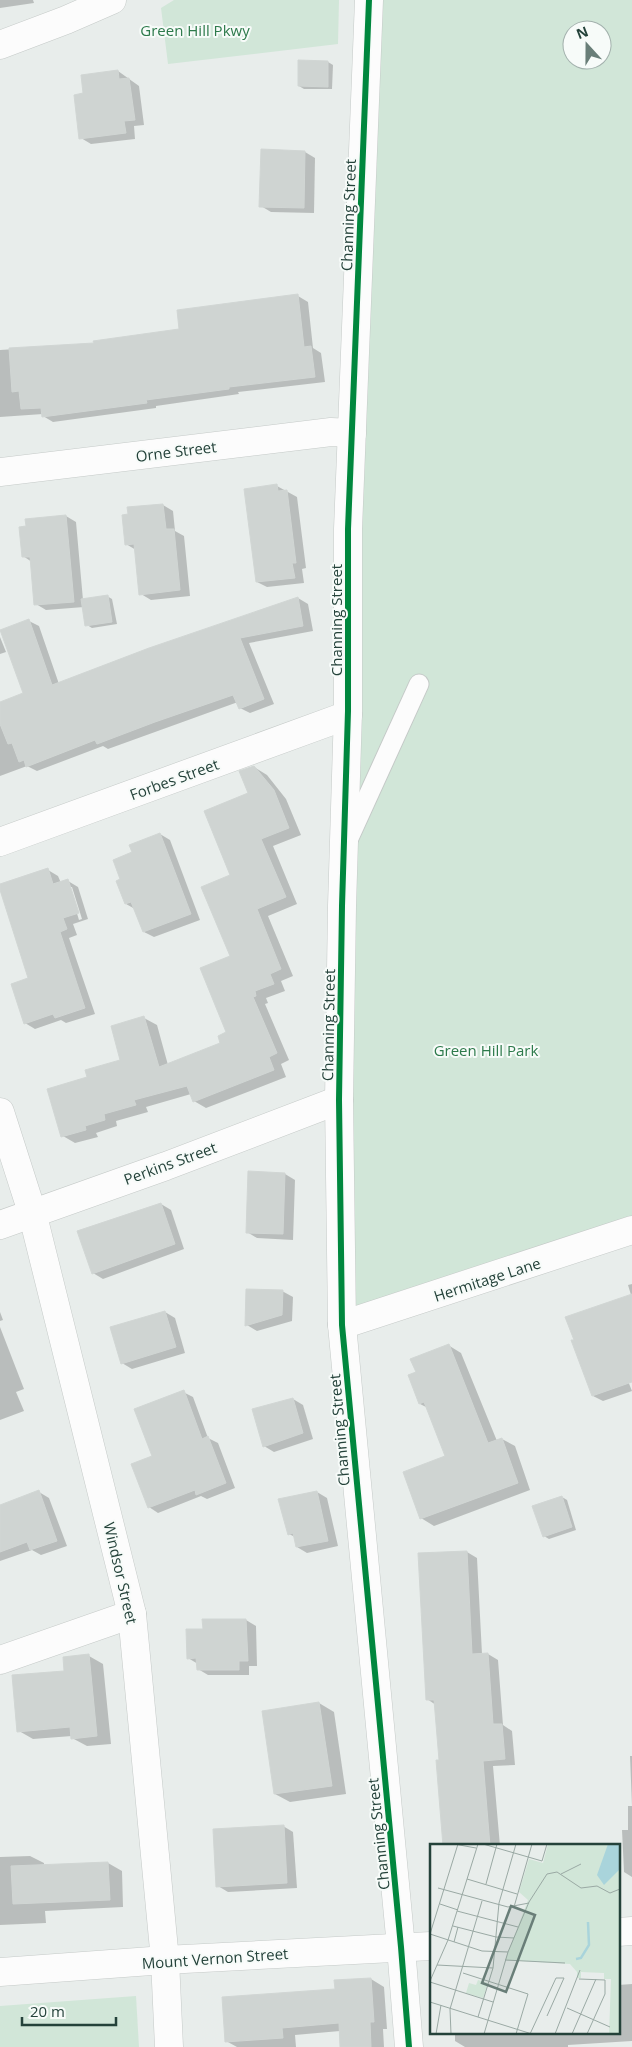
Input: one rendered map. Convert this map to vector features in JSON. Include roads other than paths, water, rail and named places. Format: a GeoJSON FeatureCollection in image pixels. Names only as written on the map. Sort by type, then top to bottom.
{"type":"FeatureCollection","features":[{"type":"Feature","properties":{"kind":"street"},"geometry":{"type":"LineString","coordinates":[[0,44],[65,10],[112,0]]}},
{"type":"Feature","properties":{"kind":"street","name":"Channing Street"},"geometry":{"type":"LineString","coordinates":[[369,0],[348,529],[348,715],[339,1100],[342,1326],[402,1947],[409,2047]]}},
{"type":"Feature","properties":{"kind":"street","name":"Orne Street"},"geometry":{"type":"LineString","coordinates":[[0,472],[331,432],[352,433]]}},
{"type":"Feature","properties":{"kind":"street","name":"Forbes Street"},"geometry":{"type":"LineString","coordinates":[[0,842],[348,715]]}},
{"type":"Feature","properties":{"kind":"street","name":"Perkins Street"},"geometry":{"type":"LineString","coordinates":[[0,1225],[32,1212],[166,1166],[339,1100]]}},
{"type":"Feature","properties":{"kind":"street","name":"Windsor Street"},"geometry":{"type":"LineString","coordinates":[[0,1112],[32,1212],[132,1614],[166,1960],[169,2047]]}},
{"type":"Feature","properties":{"kind":"street","name":"Hermitage Lane"},"geometry":{"type":"LineString","coordinates":[[342,1326],[632,1230]]}},
{"type":"Feature","properties":{"kind":"street"},"geometry":{"type":"LineString","coordinates":[[0,1660],[132,1614]]}},
{"type":"Feature","properties":{"kind":"street","name":"Mount Vernon Street"},"geometry":{"type":"LineString","coordinates":[[0,1972],[166,1960],[430,1946]]}},
{"type":"Feature","properties":{"kind":"lane"},"geometry":{"type":"LineString","coordinates":[[344,851],[418,684]]}},
{"type":"Feature","properties":{"kind":"park label","name":"Green Hill Pkwy"},"geometry":{"type":"Point","coordinates":[195,30]}},
{"type":"Feature","properties":{"kind":"park label","name":"Green Hill Park"},"geometry":{"type":"Point","coordinates":[486,1050]}}]}
